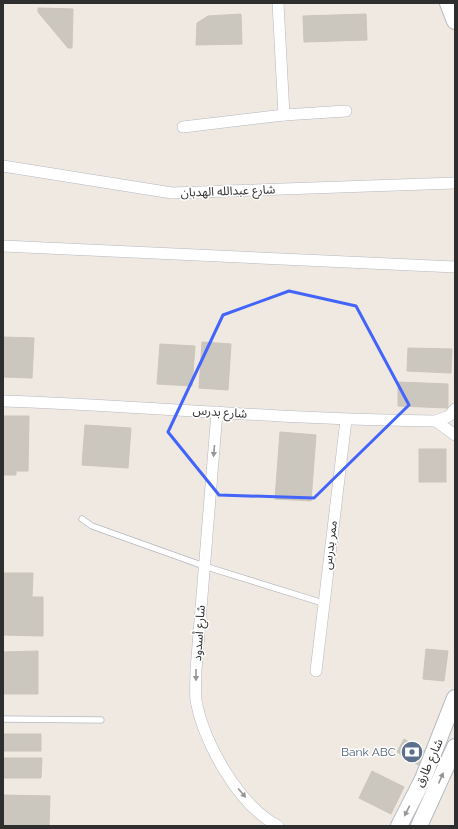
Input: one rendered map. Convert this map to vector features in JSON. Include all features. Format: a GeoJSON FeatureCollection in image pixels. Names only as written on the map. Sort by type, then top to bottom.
{"type":"FeatureCollection","features":[{"type":"Feature","properties":{"kind":"street"},"geometry":{"type":"LineString","coordinates":[[278,3],[284,115]]}},
{"type":"Feature","properties":{"kind":"street"},"geometry":{"type":"LineString","coordinates":[[448,3],[455,21]]}},
{"type":"Feature","properties":{"kind":"street"},"geometry":{"type":"LineString","coordinates":[[183,127],[284,115],[346,111]]}},
{"type":"Feature","properties":{"kind":"street","name":"شارع عبدالله الهدبان"},"geometry":{"type":"LineString","coordinates":[[3,166],[172,193],[455,184]]}},
{"type":"Feature","properties":{"kind":"street"},"geometry":{"type":"LineString","coordinates":[[3,246],[455,267]]}},
{"type":"Feature","properties":{"kind":"street","name":"شارع بدرس"},"geometry":{"type":"LineString","coordinates":[[3,401],[108,405],[346,420],[436,421]]}},
{"type":"Feature","properties":{"kind":"street"},"geometry":{"type":"LineString","coordinates":[[436,421],[449,416],[455,409]]}},
{"type":"Feature","properties":{"kind":"street","name":"شارع أسدود"},"geometry":{"type":"LineString","coordinates":[[218,412],[196,670],[196,700],[211,746],[224,771],[255,808],[278,826]]}},
{"type":"Feature","properties":{"kind":"street","name":"ممر بدرس"},"geometry":{"type":"LineString","coordinates":[[316,671],[346,420]]}},
{"type":"Feature","properties":{"kind":"street"},"geometry":{"type":"LineString","coordinates":[[436,421],[455,435]]}},
{"type":"Feature","properties":{"kind":"street","name":"شارع طارق"},"geometry":{"type":"LineString","coordinates":[[399,826],[423,779],[455,698]]}},
{"type":"Feature","properties":{"kind":"street","name":"شارع طارق"},"geometry":{"type":"LineString","coordinates":[[419,826],[455,747]]}},
{"type":"Feature","properties":{"kind":"lane"},"geometry":{"type":"LineString","coordinates":[[82,518],[92,526],[204,566],[323,603]]}},
{"type":"Feature","properties":{"kind":"lane"},"geometry":{"type":"LineString","coordinates":[[3,719],[101,720]]}},
{"type":"Feature","properties":{"kind":"highlighted area"},"geometry":{"type":"Polygon","coordinates":[[[289,291],[356,306],[409,405],[314,498],[219,495],[168,432],[223,315],[289,291]]]}},
{"type":"Feature","properties":{"kind":"building"},"geometry":{"type":"Polygon","coordinates":[[[38,8],[73,9],[72,48],[68,48],[38,12],[38,8]]]}},
{"type":"Feature","properties":{"kind":"building"},"geometry":{"type":"Polygon","coordinates":[[[241,14],[242,44],[196,45],[197,23],[208,16],[241,14]]]}},
{"type":"Feature","properties":{"kind":"building"},"geometry":{"type":"Polygon","coordinates":[[[366,14],[367,40],[304,42],[303,16],[366,14]]]}},
{"type":"Feature","properties":{"kind":"building"},"geometry":{"type":"Polygon","coordinates":[[[3,337],[34,338],[32,378],[3,377],[3,337]]]}},
{"type":"Feature","properties":{"kind":"building"},"geometry":{"type":"Polygon","coordinates":[[[202,342],[231,344],[228,390],[199,388],[202,342]]]}},
{"type":"Feature","properties":{"kind":"building"},"geometry":{"type":"Polygon","coordinates":[[[160,344],[195,346],[192,386],[157,384],[160,344]]]}},
{"type":"Feature","properties":{"kind":"building"},"geometry":{"type":"Polygon","coordinates":[[[408,348],[452,349],[451,373],[407,371],[408,348]]]}},
{"type":"Feature","properties":{"kind":"building"},"geometry":{"type":"Polygon","coordinates":[[[398,382],[448,384],[448,408],[398,406],[398,382]]]}},
{"type":"Feature","properties":{"kind":"building"},"geometry":{"type":"Polygon","coordinates":[[[3,416],[29,416],[28,471],[16,471],[16,475],[3,475],[3,416]]]}},
{"type":"Feature","properties":{"kind":"building"},"geometry":{"type":"Polygon","coordinates":[[[85,425],[131,428],[128,468],[82,465],[85,425]]]}},
{"type":"Feature","properties":{"kind":"building"},"geometry":{"type":"Polygon","coordinates":[[[280,432],[316,435],[311,501],[275,499],[280,432]]]}},
{"type":"Feature","properties":{"kind":"building"},"geometry":{"type":"Polygon","coordinates":[[[419,449],[446,449],[446,482],[419,482],[419,449]]]}},
{"type":"Feature","properties":{"kind":"building"},"geometry":{"type":"Polygon","coordinates":[[[3,573],[33,573],[32,597],[43,597],[43,636],[3,635],[3,573]]]}},
{"type":"Feature","properties":{"kind":"building"},"geometry":{"type":"Polygon","coordinates":[[[426,649],[448,651],[444,681],[423,679],[426,649]]]}},
{"type":"Feature","properties":{"kind":"building"},"geometry":{"type":"Polygon","coordinates":[[[38,651],[38,694],[3,694],[3,652],[38,651]]]}},
{"type":"Feature","properties":{"kind":"building"},"geometry":{"type":"Polygon","coordinates":[[[3,734],[41,734],[41,751],[3,751],[3,734]]]}},
{"type":"Feature","properties":{"kind":"building","name":"Bank ABC"},"geometry":{"type":"Polygon","coordinates":[[[404,739],[428,753],[420,766],[397,752],[404,739]]]}},
{"type":"Feature","properties":{"kind":"building"},"geometry":{"type":"Polygon","coordinates":[[[3,758],[42,758],[41,778],[3,778],[3,758]]]}},
{"type":"Feature","properties":{"kind":"building"},"geometry":{"type":"Polygon","coordinates":[[[372,771],[404,787],[391,814],[359,798],[372,771]]]}},
{"type":"Feature","properties":{"kind":"building"},"geometry":{"type":"Polygon","coordinates":[[[3,795],[50,796],[49,826],[3,826],[3,795]]]}},
{"type":"Feature","properties":{"kind":"place","name":"Bank ABC"},"geometry":{"type":"Point","coordinates":[412,752]}}]}
